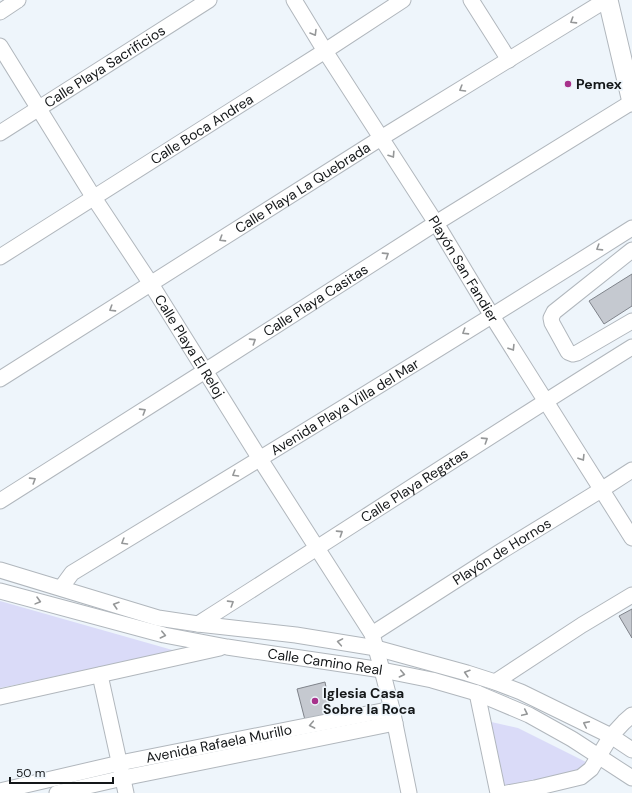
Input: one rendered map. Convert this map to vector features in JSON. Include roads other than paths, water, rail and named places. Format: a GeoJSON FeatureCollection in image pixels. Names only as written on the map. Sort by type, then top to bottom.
{"type":"FeatureCollection","features":[{"type":"Feature","properties":{"kind":"main road"},"geometry":{"type":"LineString","coordinates":[[607,0],[632,102]]}},
{"type":"Feature","properties":{"kind":"street"},"geometry":{"type":"LineString","coordinates":[[0,12],[18,0]]}},
{"type":"Feature","properties":{"kind":"street","name":"Calle Playa Sacrificios"},"geometry":{"type":"LineString","coordinates":[[0,133],[209,0]]}},
{"type":"Feature","properties":{"kind":"street","name":"Playón San Fandier"},"geometry":{"type":"LineString","coordinates":[[294,0],[325,51],[436,223],[492,316],[632,538]]}},
{"type":"Feature","properties":{"kind":"street","name":"Calle Boca Andrea"},"geometry":{"type":"LineString","coordinates":[[0,257],[403,0]]}},
{"type":"Feature","properties":{"kind":"street"},"geometry":{"type":"LineString","coordinates":[[471,0],[509,60]]}},
{"type":"Feature","properties":{"kind":"street","name":"Calle Playa La Quebrada"},"geometry":{"type":"LineString","coordinates":[[0,379],[381,138],[607,0]]}},
{"type":"Feature","properties":{"kind":"street","name":"Calle Playa El Reloj"},"geometry":{"type":"LineString","coordinates":[[0,46],[38,109],[94,198],[151,284],[374,641],[393,716],[409,793]]}},
{"type":"Feature","properties":{"kind":"street","name":"Calle Playa Casitas"},"geometry":{"type":"LineString","coordinates":[[0,500],[206,372],[436,223],[632,102]]}},
{"type":"Feature","properties":{"kind":"street"},"geometry":{"type":"LineString","coordinates":[[627,231],[632,250],[554,312],[551,318],[552,323],[568,352],[573,354],[632,321]]}},
{"type":"Feature","properties":{"kind":"street","name":"Avenida Playa Villa del Mar"},"geometry":{"type":"LineString","coordinates":[[61,588],[72,573],[260,459],[627,231]]}},
{"type":"Feature","properties":{"kind":"street","name":"Calle Playa Regatas"},"geometry":{"type":"LineString","coordinates":[[198,624],[546,400],[632,347]]}},
{"type":"Feature","properties":{"kind":"street","name":"Playón de Hornos"},"geometry":{"type":"LineString","coordinates":[[374,641],[500,552],[632,470]]}},
{"type":"Feature","properties":{"kind":"street","name":"Calle Camino Real"},"geometry":{"type":"LineString","coordinates":[[0,570],[158,618],[296,635],[374,641],[521,692],[611,736],[632,750]]}},
{"type":"Feature","properties":{"kind":"street","name":"Calle Camino Real"},"geometry":{"type":"LineString","coordinates":[[0,591],[164,635],[227,647],[382,670],[432,680],[477,693],[529,715],[572,739],[632,778]]}},
{"type":"Feature","properties":{"kind":"street"},"geometry":{"type":"LineString","coordinates":[[495,682],[582,625],[632,595]]}},
{"type":"Feature","properties":{"kind":"street"},"geometry":{"type":"LineString","coordinates":[[0,697],[227,647]]}},
{"type":"Feature","properties":{"kind":"street"},"geometry":{"type":"LineString","coordinates":[[100,675],[126,793]]}},
{"type":"Feature","properties":{"kind":"street"},"geometry":{"type":"LineString","coordinates":[[477,693],[498,793]]}},
{"type":"Feature","properties":{"kind":"street"},"geometry":{"type":"LineString","coordinates":[[507,793],[581,777],[591,770],[611,736],[632,715]]}},
{"type":"Feature","properties":{"kind":"street","name":"Avenida Rafaela Murillo"},"geometry":{"type":"LineString","coordinates":[[0,791],[120,763],[393,716]]}},
{"type":"Feature","properties":{"kind":"street","name":"Avenida Rafaela Murillo"},"geometry":{"type":"LineString","coordinates":[[57,793],[393,716]]}},
{"type":"Feature","properties":{"kind":"place","name":"Pemex"},"geometry":{"type":"Point","coordinates":[568,84]}},
{"type":"Feature","properties":{"kind":"place","name":"Iglesia Casa Sobre la Roca"},"geometry":{"type":"Point","coordinates":[315,701]}}]}
